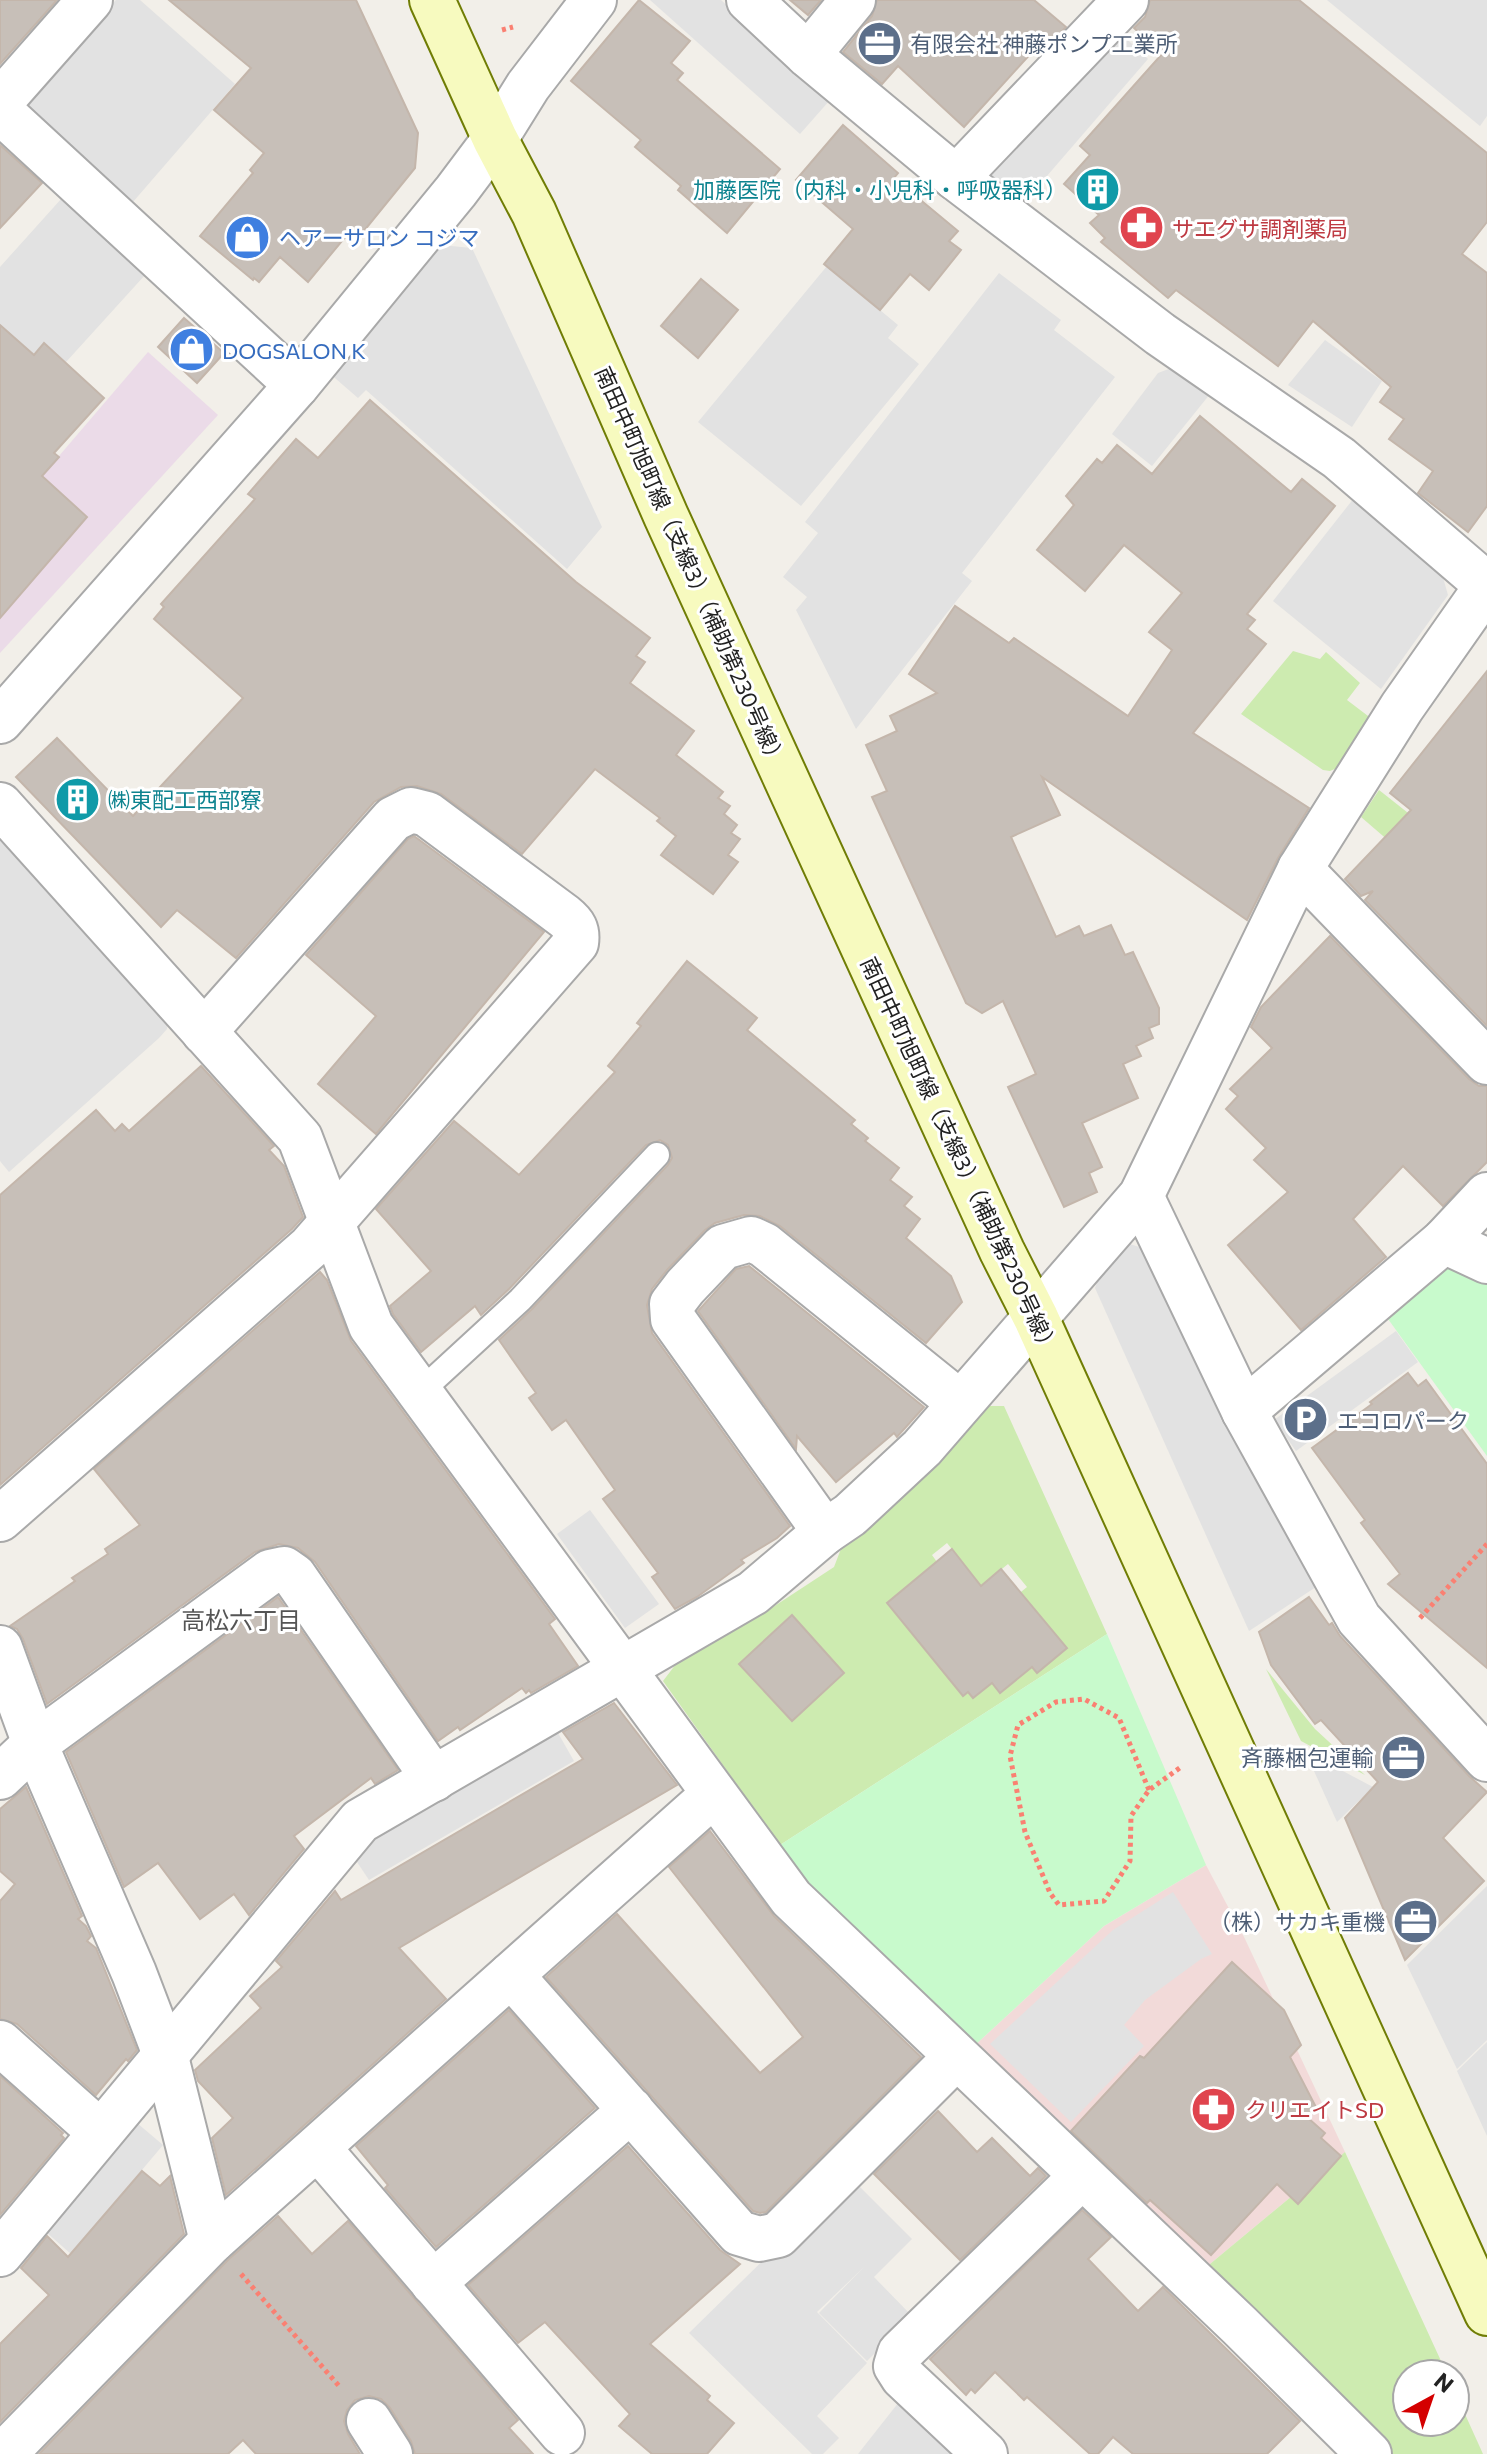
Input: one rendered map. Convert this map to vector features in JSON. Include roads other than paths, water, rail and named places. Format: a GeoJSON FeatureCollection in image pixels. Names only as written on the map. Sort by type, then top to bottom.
{"type":"FeatureCollection","features":[{"type":"Feature","properties":{"kind":"main road","name":"南田中町旭町線（支線3）（補助第230号線）"},"geometry":{"type":"LineString","coordinates":[[432,0],[495,139],[534,213],[666,516],[1002,1251],[1036,1318],[1487,2313]]}},
{"type":"Feature","properties":{"kind":"street"},"geometry":{"type":"LineString","coordinates":[[0,102],[90,0]]}},
{"type":"Feature","properties":{"kind":"street"},"geometry":{"type":"LineString","coordinates":[[0,721],[297,385],[495,139],[528,86],[594,0]]}},
{"type":"Feature","properties":{"kind":"street"},"geometry":{"type":"LineString","coordinates":[[0,2254],[360,1821],[753,1593],[825,1532],[850,1515],[922,1448],[1141,1196],[1300,869],[1402,707],[1487,586],[1339,458],[1160,334],[956,178],[808,55],[749,0]]}},
{"type":"Feature","properties":{"kind":"street"},"geometry":{"type":"LineString","coordinates":[[808,55],[853,0]]}},
{"type":"Feature","properties":{"kind":"street"},"geometry":{"type":"LineString","coordinates":[[956,178],[1126,0]]}},
{"type":"Feature","properties":{"kind":"street"},"geometry":{"type":"LineString","coordinates":[[0,111],[297,385]]}},
{"type":"Feature","properties":{"kind":"street"},"geometry":{"type":"LineString","coordinates":[[0,805],[300,1138],[371,1326],[791,1898],[1240,2326],[1369,2454]]}},
{"type":"Feature","properties":{"kind":"street"},"geometry":{"type":"LineString","coordinates":[[0,1519],[310,1247],[576,943],[577,933],[574,924],[427,814],[411,810],[393,819],[204,1032]]}},
{"type":"Feature","properties":{"kind":"street"},"geometry":{"type":"LineString","coordinates":[[1300,869],[1487,1062]]}},
{"type":"Feature","properties":{"kind":"street"},"geometry":{"type":"LineString","coordinates":[[1244,1411],[1444,1241],[1487,1195]]}},
{"type":"Feature","properties":{"kind":"street"},"geometry":{"type":"LineString","coordinates":[[1141,1196],[1244,1411],[1359,1619],[1487,1759]]}},
{"type":"Feature","properties":{"kind":"street"},"geometry":{"type":"LineString","coordinates":[[825,1532],[673,1319],[672,1304],[723,1247],[751,1239],[764,1245],[960,1403]]}},
{"type":"Feature","properties":{"kind":"street"},"geometry":{"type":"LineString","coordinates":[[1444,1241],[1487,1261]]}},
{"type":"Feature","properties":{"kind":"street"},"geometry":{"type":"LineString","coordinates":[[0,1777],[35,1744],[270,1572],[284,1569],[294,1576],[434,1779]]}},
{"type":"Feature","properties":{"kind":"street"},"geometry":{"type":"LineString","coordinates":[[0,1648],[35,1744],[128,1959],[166,2057],[212,2241]]}},
{"type":"Feature","properties":{"kind":"street"},"geometry":{"type":"LineString","coordinates":[[4,2454],[212,2241],[714,1794]]}},
{"type":"Feature","properties":{"kind":"street"},"geometry":{"type":"LineString","coordinates":[[511,1975],[739,2233],[759,2239],[778,2235],[956,2057]]}},
{"type":"Feature","properties":{"kind":"street"},"geometry":{"type":"LineString","coordinates":[[0,2043],[100,2132]]}},
{"type":"Feature","properties":{"kind":"street"},"geometry":{"type":"LineString","coordinates":[[433,2283],[631,2110]]}},
{"type":"Feature","properties":{"kind":"street"},"geometry":{"type":"LineString","coordinates":[[318,2148],[562,2433]]}},
{"type":"Feature","properties":{"kind":"street"},"geometry":{"type":"LineString","coordinates":[[985,2454],[903,2377],[896,2366],[900,2353],[1081,2177]]}},
{"type":"Feature","properties":{"kind":"lane"},"geometry":{"type":"LineString","coordinates":[[420,1392],[520,1300],[657,1155]]}},
{"type":"Feature","properties":{"kind":"place","name":"有限会社 神藤ポンプ工業所"},"geometry":{"type":"Point","coordinates":[879,43]}},
{"type":"Feature","properties":{"kind":"place","name":"加藤医院（内科・小児科・呼吸器科）"},"geometry":{"type":"Point","coordinates":[1098,189]}},
{"type":"Feature","properties":{"kind":"place","name":"サエグサ調剤薬局"},"geometry":{"type":"Point","coordinates":[1141,228]}},
{"type":"Feature","properties":{"kind":"place","name":"ヘアーサロン コジマ"},"geometry":{"type":"Point","coordinates":[248,237]}},
{"type":"Feature","properties":{"kind":"place","name":"DOGSALON K"},"geometry":{"type":"Point","coordinates":[191,350]}},
{"type":"Feature","properties":{"kind":"place","name":"㈱東配工西部寮"},"geometry":{"type":"Point","coordinates":[77,799]}},
{"type":"Feature","properties":{"kind":"place","name":"エコロパーク"},"geometry":{"type":"Point","coordinates":[1306,1420]}},
{"type":"Feature","properties":{"kind":"place","name":"斉藤梱包運輸"},"geometry":{"type":"Point","coordinates":[1404,1757]}},
{"type":"Feature","properties":{"kind":"place","name":"（株）サカキ重機"},"geometry":{"type":"Point","coordinates":[1416,1921]}},
{"type":"Feature","properties":{"kind":"place","name":"クリエイトSD"},"geometry":{"type":"Point","coordinates":[1214,2109]}},
{"type":"Feature","properties":{"kind":"district","name":"高松六丁目"},"geometry":{"type":"Point","coordinates":[241,1619]}}]}
